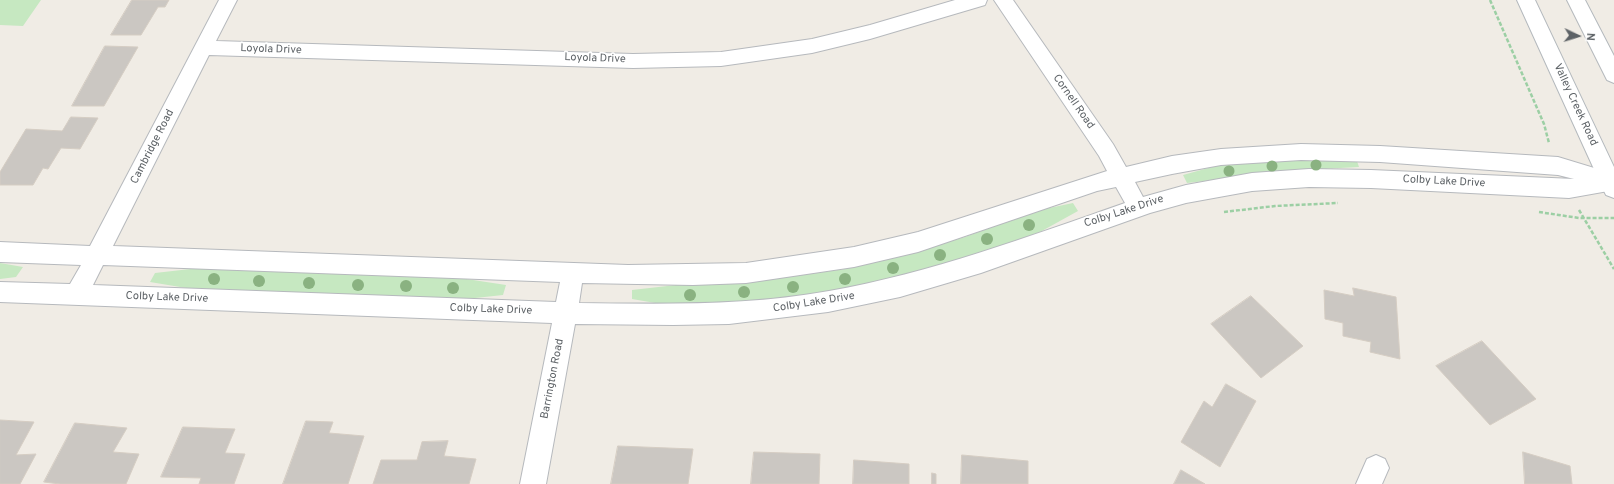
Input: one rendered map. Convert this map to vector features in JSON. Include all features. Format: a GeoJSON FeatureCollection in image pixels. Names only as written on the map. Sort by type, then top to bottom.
{"type":"FeatureCollection","features":[{"type":"Feature","properties":{"kind":"street","name":"Cambridge Road"},"geometry":{"type":"LineString","coordinates":[[77,294],[228,0]]}},
{"type":"Feature","properties":{"kind":"street","name":"Loyola Drive"},"geometry":{"type":"LineString","coordinates":[[204,48],[633,60],[721,59],[812,46],[870,32],[978,0]]}},
{"type":"Feature","properties":{"kind":"street","name":"Cornell Road"},"geometry":{"type":"LineString","coordinates":[[1002,0],[1103,145],[1138,207]]}},
{"type":"Feature","properties":{"kind":"street","name":"Valley Creek Road"},"geometry":{"type":"LineString","coordinates":[[1526,0],[1613,184]]}},
{"type":"Feature","properties":{"kind":"street"},"geometry":{"type":"LineString","coordinates":[[1576,0],[1614,75]]}},
{"type":"Feature","properties":{"kind":"street","name":"Colby Lake Drive"},"geometry":{"type":"LineString","coordinates":[[0,252],[573,273],[648,275],[720,274],[820,264],[884,250],[918,242],[1072,189],[1172,164],[1221,157],[1314,151],[1558,166],[1613,184]]}},
{"type":"Feature","properties":{"kind":"street","name":"Colby Lake Drive"},"geometry":{"type":"LineString","coordinates":[[0,292],[566,313],[673,316],[729,314],[794,307],[870,294],[950,273],[1138,207],[1172,197],[1252,182],[1288,179],[1408,180],[1569,190],[1613,184]]}},
{"type":"Feature","properties":{"kind":"street","name":"Barrington Road"},"geometry":{"type":"LineString","coordinates":[[533,484],[573,273]]}},
{"type":"Feature","properties":{"kind":"path"},"geometry":{"type":"LineString","coordinates":[[1490,0],[1544,124],[1548,141]]}},
{"type":"Feature","properties":{"kind":"path"},"geometry":{"type":"LineString","coordinates":[[1219,213],[1281,205],[1344,203]]}},
{"type":"Feature","properties":{"kind":"path"},"geometry":{"type":"LineString","coordinates":[[1536,212],[1583,218],[1614,218]]}},
{"type":"Feature","properties":{"kind":"path"},"geometry":{"type":"LineString","coordinates":[[1583,218],[1614,269]]}},
{"type":"Feature","properties":{"kind":"green space"},"geometry":{"type":"Polygon","coordinates":[[[0,0],[41,0],[23,26],[0,25],[0,0]]]}},
{"type":"Feature","properties":{"kind":"green space"},"geometry":{"type":"Polygon","coordinates":[[[1290,160],[1357,161],[1359,167],[1302,170],[1187,183],[1183,175],[1219,165],[1290,160]]]}},
{"type":"Feature","properties":{"kind":"green space"},"geometry":{"type":"Polygon","coordinates":[[[1073,203],[1078,211],[1040,232],[932,269],[851,288],[766,301],[673,306],[632,299],[632,290],[676,285],[774,279],[844,269],[911,253],[965,237],[1035,211],[1073,203]]]}},
{"type":"Feature","properties":{"kind":"green space"},"geometry":{"type":"Polygon","coordinates":[[[0,263],[23,267],[16,277],[0,279],[0,263]]]}},
{"type":"Feature","properties":{"kind":"green space"},"geometry":{"type":"Polygon","coordinates":[[[199,268],[460,278],[506,285],[503,295],[466,299],[186,288],[150,282],[155,273],[199,268]]]}},
{"type":"Feature","properties":{"kind":"building"},"geometry":{"type":"Polygon","coordinates":[[[132,0],[169,0],[165,7],[158,7],[141,35],[111,35],[132,0]]]}},
{"type":"Feature","properties":{"kind":"building"},"geometry":{"type":"Polygon","coordinates":[[[105,46],[138,47],[104,106],[72,106],[105,46]]]}},
{"type":"Feature","properties":{"kind":"building"},"geometry":{"type":"Polygon","coordinates":[[[71,117],[98,118],[80,149],[61,148],[48,169],[43,168],[33,185],[0,185],[0,172],[26,129],[62,131],[71,117]]]}},
{"type":"Feature","properties":{"kind":"building"},"geometry":{"type":"Polygon","coordinates":[[[1353,288],[1396,297],[1400,359],[1370,352],[1371,342],[1343,336],[1343,323],[1325,319],[1324,290],[1354,296],[1353,288]]]}},
{"type":"Feature","properties":{"kind":"building"},"geometry":{"type":"Polygon","coordinates":[[[1251,296],[1303,346],[1261,378],[1211,324],[1251,296]]]}},
{"type":"Feature","properties":{"kind":"building"},"geometry":{"type":"Polygon","coordinates":[[[1482,341],[1536,399],[1490,425],[1436,366],[1482,341]]]}},
{"type":"Feature","properties":{"kind":"building"},"geometry":{"type":"Polygon","coordinates":[[[1226,384],[1256,401],[1220,467],[1181,442],[1204,401],[1212,407],[1226,384]]]}},
{"type":"Feature","properties":{"kind":"building"},"geometry":{"type":"Polygon","coordinates":[[[0,420],[34,422],[16,455],[36,454],[20,484],[0,484],[0,420]]]}},
{"type":"Feature","properties":{"kind":"building"},"geometry":{"type":"Polygon","coordinates":[[[306,421],[333,422],[329,433],[364,436],[348,484],[283,484],[306,421]]]}},
{"type":"Feature","properties":{"kind":"building"},"geometry":{"type":"Polygon","coordinates":[[[75,423],[127,428],[113,452],[139,454],[126,484],[60,484],[44,482],[75,423]]]}},
{"type":"Feature","properties":{"kind":"building"},"geometry":{"type":"Polygon","coordinates":[[[183,427],[235,429],[225,453],[245,454],[234,484],[199,484],[201,478],[161,477],[183,427]]]}},
{"type":"Feature","properties":{"kind":"building"},"geometry":{"type":"Polygon","coordinates":[[[448,441],[444,456],[476,459],[469,484],[373,484],[381,460],[417,460],[422,442],[448,441]]]}},
{"type":"Feature","properties":{"kind":"building"},"geometry":{"type":"Polygon","coordinates":[[[618,446],[693,449],[688,484],[611,484],[618,446]]]}},
{"type":"Feature","properties":{"kind":"building"},"geometry":{"type":"Polygon","coordinates":[[[754,452],[820,454],[819,484],[751,484],[754,452]]]}},
{"type":"Feature","properties":{"kind":"building"},"geometry":{"type":"Polygon","coordinates":[[[1523,452],[1570,466],[1572,484],[1525,484],[1523,452]]]}},
{"type":"Feature","properties":{"kind":"building"},"geometry":{"type":"Polygon","coordinates":[[[962,455],[1028,461],[1028,484],[961,484],[962,455]]]}},
{"type":"Feature","properties":{"kind":"building"},"geometry":{"type":"Polygon","coordinates":[[[854,460],[909,464],[909,484],[853,484],[854,460]]]}},
{"type":"Feature","properties":{"kind":"building"},"geometry":{"type":"Polygon","coordinates":[[[1181,470],[1205,484],[1174,484],[1181,470]]]}},
{"type":"Feature","properties":{"kind":"building"},"geometry":{"type":"Polygon","coordinates":[[[932,473],[936,474],[936,484],[932,484],[932,473]]]}}]}
